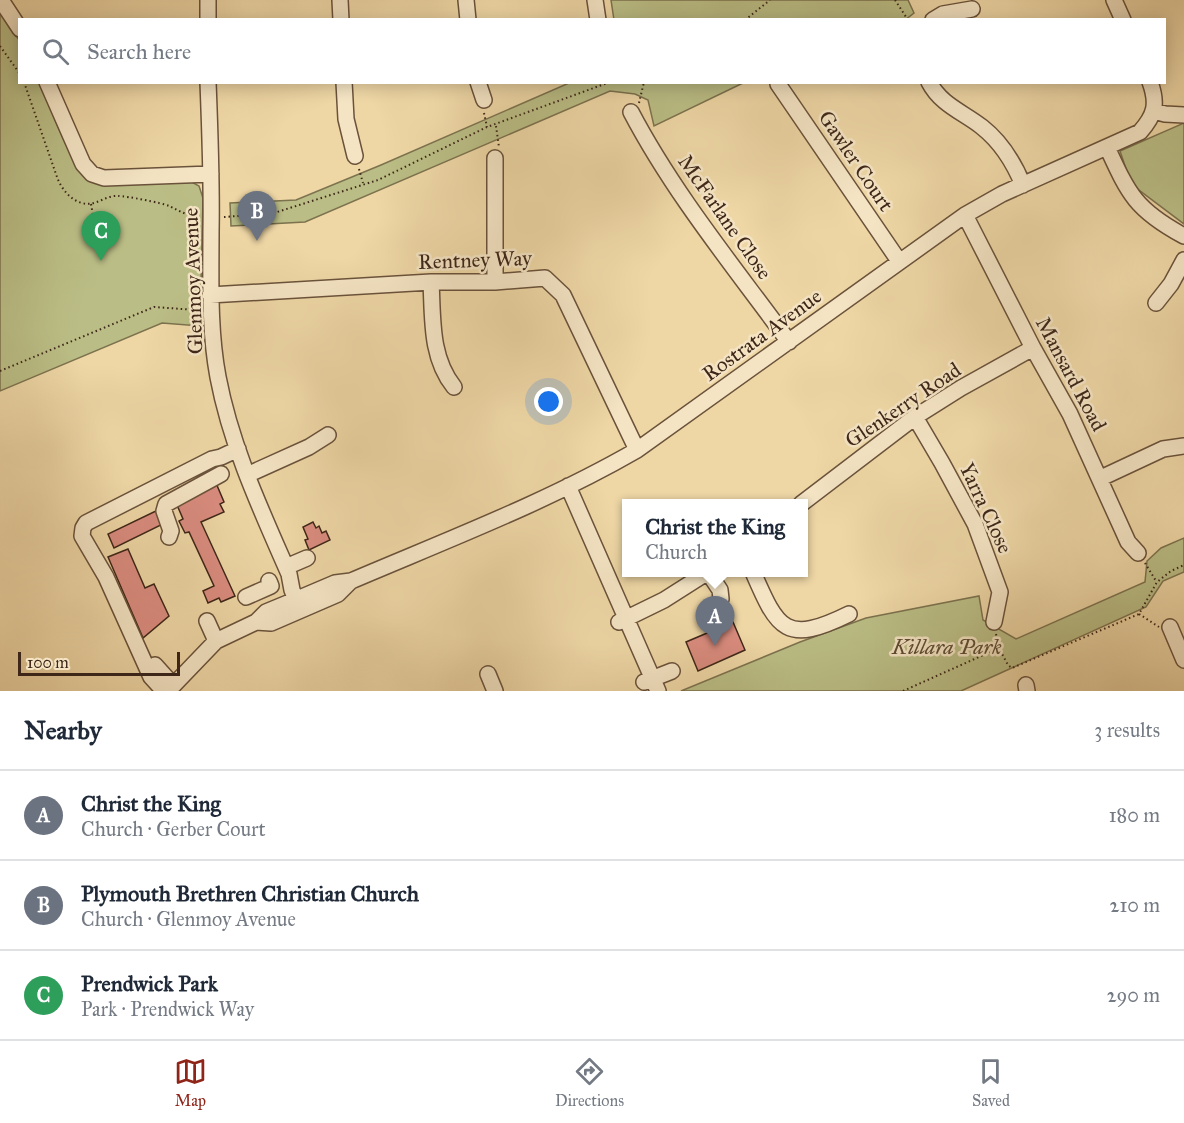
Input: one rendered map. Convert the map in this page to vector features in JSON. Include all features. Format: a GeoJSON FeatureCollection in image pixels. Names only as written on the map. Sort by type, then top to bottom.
{"type":"FeatureCollection","features":[{"type":"Feature","properties":{"kind":"street"},"geometry":{"type":"LineString","coordinates":[[1,0],[18,26]]}},
{"type":"Feature","properties":{"kind":"street"},"geometry":{"type":"LineString","coordinates":[[208,0],[208,18]]}},
{"type":"Feature","properties":{"kind":"street"},"geometry":{"type":"LineString","coordinates":[[340,0],[341,18]]}},
{"type":"Feature","properties":{"kind":"street"},"geometry":{"type":"LineString","coordinates":[[466,0],[468,18]]}},
{"type":"Feature","properties":{"kind":"street"},"geometry":{"type":"LineString","coordinates":[[595,0],[598,18]]}},
{"type":"Feature","properties":{"kind":"street"},"geometry":{"type":"LineString","coordinates":[[1114,0],[1122,18]]}},
{"type":"Feature","properties":{"kind":"street"},"geometry":{"type":"LineString","coordinates":[[936,18],[943,14],[972,9]]}},
{"type":"Feature","properties":{"kind":"street"},"geometry":{"type":"LineString","coordinates":[[48,84],[83,164],[92,174],[111,179],[211,174]]}},
{"type":"Feature","properties":{"kind":"street","name":"Glenmoy Avenue"},"geometry":{"type":"LineString","coordinates":[[208,84],[211,174],[210,295],[218,376],[226,412],[242,462],[302,603]]}},
{"type":"Feature","properties":{"kind":"street"},"geometry":{"type":"LineString","coordinates":[[344,84],[348,136],[355,156]]}},
{"type":"Feature","properties":{"kind":"street"},"geometry":{"type":"LineString","coordinates":[[479,84],[484,100]]}},
{"type":"Feature","properties":{"kind":"street","name":"Gawler Court"},"geometry":{"type":"LineString","coordinates":[[778,84],[899,261]]}},
{"type":"Feature","properties":{"kind":"street"},"geometry":{"type":"LineString","coordinates":[[930,84],[945,103],[980,125],[1000,144],[1023,185]]}},
{"type":"Feature","properties":{"kind":"street"},"geometry":{"type":"LineString","coordinates":[[1151,84],[1154,96],[1154,111],[1184,115]]}},
{"type":"Feature","properties":{"kind":"street","name":"Rostrata Avenue"},"geometry":{"type":"LineString","coordinates":[[168,689],[216,641],[256,622],[266,612],[302,603],[334,584],[351,581],[594,475],[637,450],[965,215],[1023,185],[1140,132],[1150,121],[1154,111]]}},
{"type":"Feature","properties":{"kind":"street","name":"McFarlane Close"},"geometry":{"type":"LineString","coordinates":[[631,112],[646,141],[673,182],[789,342]]}},
{"type":"Feature","properties":{"kind":"street"},"geometry":{"type":"LineString","coordinates":[[1107,147],[1127,190],[1146,213],[1184,236]]}},
{"type":"Feature","properties":{"kind":"street"},"geometry":{"type":"LineString","coordinates":[[495,158],[495,282]]}},
{"type":"Feature","properties":{"kind":"street","name":"Mansard Road"},"geometry":{"type":"LineString","coordinates":[[965,215],[1070,414],[1101,478],[1128,542],[1138,553]]}},
{"type":"Feature","properties":{"kind":"street"},"geometry":{"type":"LineString","coordinates":[[1156,303],[1171,284],[1184,260]]}},
{"type":"Feature","properties":{"kind":"street","name":"Rentney Way"},"geometry":{"type":"LineString","coordinates":[[210,295],[545,278],[563,295],[637,450]]}},
{"type":"Feature","properties":{"kind":"street"},"geometry":{"type":"LineString","coordinates":[[431,282],[438,358],[444,375],[454,387]]}},
{"type":"Feature","properties":{"kind":"street","name":"Glenkerry Road"},"geometry":{"type":"LineString","coordinates":[[808,499],[915,417],[1034,348]]}},
{"type":"Feature","properties":{"kind":"street","name":"Yarra Close"},"geometry":{"type":"LineString","coordinates":[[915,417],[975,524],[1000,592],[994,622]]}},
{"type":"Feature","properties":{"kind":"street"},"geometry":{"type":"LineString","coordinates":[[168,689],[151,677],[82,536],[84,525],[212,459],[221,457],[242,462],[295,454],[328,435]]}},
{"type":"Feature","properties":{"kind":"street"},"geometry":{"type":"LineString","coordinates":[[1101,478],[1163,448],[1184,446]]}},
{"type":"Feature","properties":{"kind":"street"},"geometry":{"type":"LineString","coordinates":[[169,537],[171,531],[164,511],[166,504],[222,477],[242,462]]}},
{"type":"Feature","properties":{"kind":"street"},"geometry":{"type":"LineString","coordinates":[[564,488],[651,686],[672,671]]}},
{"type":"Feature","properties":{"kind":"street"},"geometry":{"type":"LineString","coordinates":[[288,570],[307,558]]}},
{"type":"Feature","properties":{"kind":"street"},"geometry":{"type":"LineString","coordinates":[[622,620],[664,600],[701,577]]}},
{"type":"Feature","properties":{"kind":"street"},"geometry":{"type":"LineString","coordinates":[[711,577],[720,590],[721,599],[716,607]]}},
{"type":"Feature","properties":{"kind":"street"},"geometry":{"type":"LineString","coordinates":[[755,577],[769,610],[780,623],[795,630],[828,624],[849,614]]}},
{"type":"Feature","properties":{"kind":"street"},"geometry":{"type":"LineString","coordinates":[[256,622],[245,595],[272,586],[269,581]]}},
{"type":"Feature","properties":{"kind":"street"},"geometry":{"type":"LineString","coordinates":[[207,621],[216,641]]}},
{"type":"Feature","properties":{"kind":"street"},"geometry":{"type":"LineString","coordinates":[[1170,627],[1184,660]]}},
{"type":"Feature","properties":{"kind":"street"},"geometry":{"type":"LineString","coordinates":[[155,665],[168,689]]}},
{"type":"Feature","properties":{"kind":"street"},"geometry":{"type":"LineString","coordinates":[[488,674],[495,691]]}},
{"type":"Feature","properties":{"kind":"path"},"geometry":{"type":"LineString","coordinates":[[748,18],[770,0]]}},
{"type":"Feature","properties":{"kind":"path"},"geometry":{"type":"LineString","coordinates":[[895,0],[907,18]]}},
{"type":"Feature","properties":{"kind":"path"},"geometry":{"type":"LineString","coordinates":[[0,46],[18,71]]}},
{"type":"Feature","properties":{"kind":"path"},"geometry":{"type":"LineString","coordinates":[[222,217],[274,213],[378,180],[487,127],[605,84]]}},
{"type":"Feature","properties":{"kind":"path"},"geometry":{"type":"LineString","coordinates":[[631,112],[639,102],[644,84]]}},
{"type":"Feature","properties":{"kind":"path"},"geometry":{"type":"LineString","coordinates":[[484,100],[484,117],[487,127]]}},
{"type":"Feature","properties":{"kind":"path"},"geometry":{"type":"LineString","coordinates":[[495,124],[500,144],[495,158]]}},
{"type":"Feature","properties":{"kind":"path"},"geometry":{"type":"LineString","coordinates":[[355,156],[363,183]]}},
{"type":"Feature","properties":{"kind":"path"},"geometry":{"type":"LineString","coordinates":[[91,204],[94,228]]}},
{"type":"Feature","properties":{"kind":"path"},"geometry":{"type":"LineString","coordinates":[[0,371],[154,307],[196,310]]}},
{"type":"Feature","properties":{"kind":"path"},"geometry":{"type":"LineString","coordinates":[[1138,553],[1157,582]]}},
{"type":"Feature","properties":{"kind":"path"},"geometry":{"type":"LineString","coordinates":[[903,691],[999,648],[1012,668],[1139,614],[1157,582],[1171,571],[1184,565]]}},
{"type":"Feature","properties":{"kind":"path"},"geometry":{"type":"LineString","coordinates":[[1139,614],[1157,627],[1170,627]]}},
{"type":"Feature","properties":{"kind":"green space"},"geometry":{"type":"Polygon","coordinates":[[[611,0],[908,0],[914,13],[908,18],[614,18],[611,0]]]}},
{"type":"Feature","properties":{"kind":"green space"},"geometry":{"type":"Polygon","coordinates":[[[0,10],[18,38],[18,84],[40,84],[69,150],[83,173],[91,181],[109,185],[190,181],[199,186],[203,198],[200,326],[162,323],[0,391],[0,10]]]}},
{"type":"Feature","properties":{"kind":"green space"},"geometry":{"type":"Polygon","coordinates":[[[567,84],[741,84],[654,126],[648,100],[635,94],[610,91],[305,222],[231,226],[230,203],[296,200],[567,84]]]}},
{"type":"Feature","properties":{"kind":"green space"},"geometry":{"type":"Polygon","coordinates":[[[1184,123],[1184,224],[1131,184],[1120,151],[1184,123]]]}},
{"type":"Feature","properties":{"kind":"green space","name":"Killara Park"},"geometry":{"type":"Polygon","coordinates":[[[1184,538],[1184,572],[1163,581],[1146,607],[961,691],[681,691],[800,642],[866,618],[979,596],[983,620],[1016,639],[1145,582],[1147,561],[1161,548],[1184,538]]]}},
{"type":"Feature","properties":{"kind":"building"},"geometry":{"type":"Polygon","coordinates":[[[216,483],[224,502],[220,504],[224,512],[201,522],[235,596],[221,602],[219,598],[208,603],[203,591],[214,586],[189,532],[185,533],[179,521],[183,519],[177,505],[216,483]]]}},
{"type":"Feature","properties":{"kind":"building"},"geometry":{"type":"Polygon","coordinates":[[[160,509],[167,522],[114,548],[108,534],[160,509]]]}},
{"type":"Feature","properties":{"kind":"building"},"geometry":{"type":"Polygon","coordinates":[[[313,522],[316,528],[319,526],[322,533],[326,531],[330,540],[309,550],[305,540],[308,539],[303,527],[313,522]]]}},
{"type":"Feature","properties":{"kind":"building"},"geometry":{"type":"Polygon","coordinates":[[[128,549],[145,588],[154,584],[169,616],[143,638],[108,557],[128,549]]]}},
{"type":"Feature","properties":{"kind":"building"},"geometry":{"type":"Polygon","coordinates":[[[733,622],[745,650],[698,671],[686,642],[733,622]]]}},
{"type":"Feature","properties":{"kind":"place","name":"Plymouth Brethren Christian Church"},"geometry":{"type":"Point","coordinates":[257,241]}},
{"type":"Feature","properties":{"kind":"place","name":"Prendwick Park"},"geometry":{"type":"Point","coordinates":[101,261]}},
{"type":"Feature","properties":{"kind":"place","name":"Christ the King"},"geometry":{"type":"Point","coordinates":[715,646]}}]}
